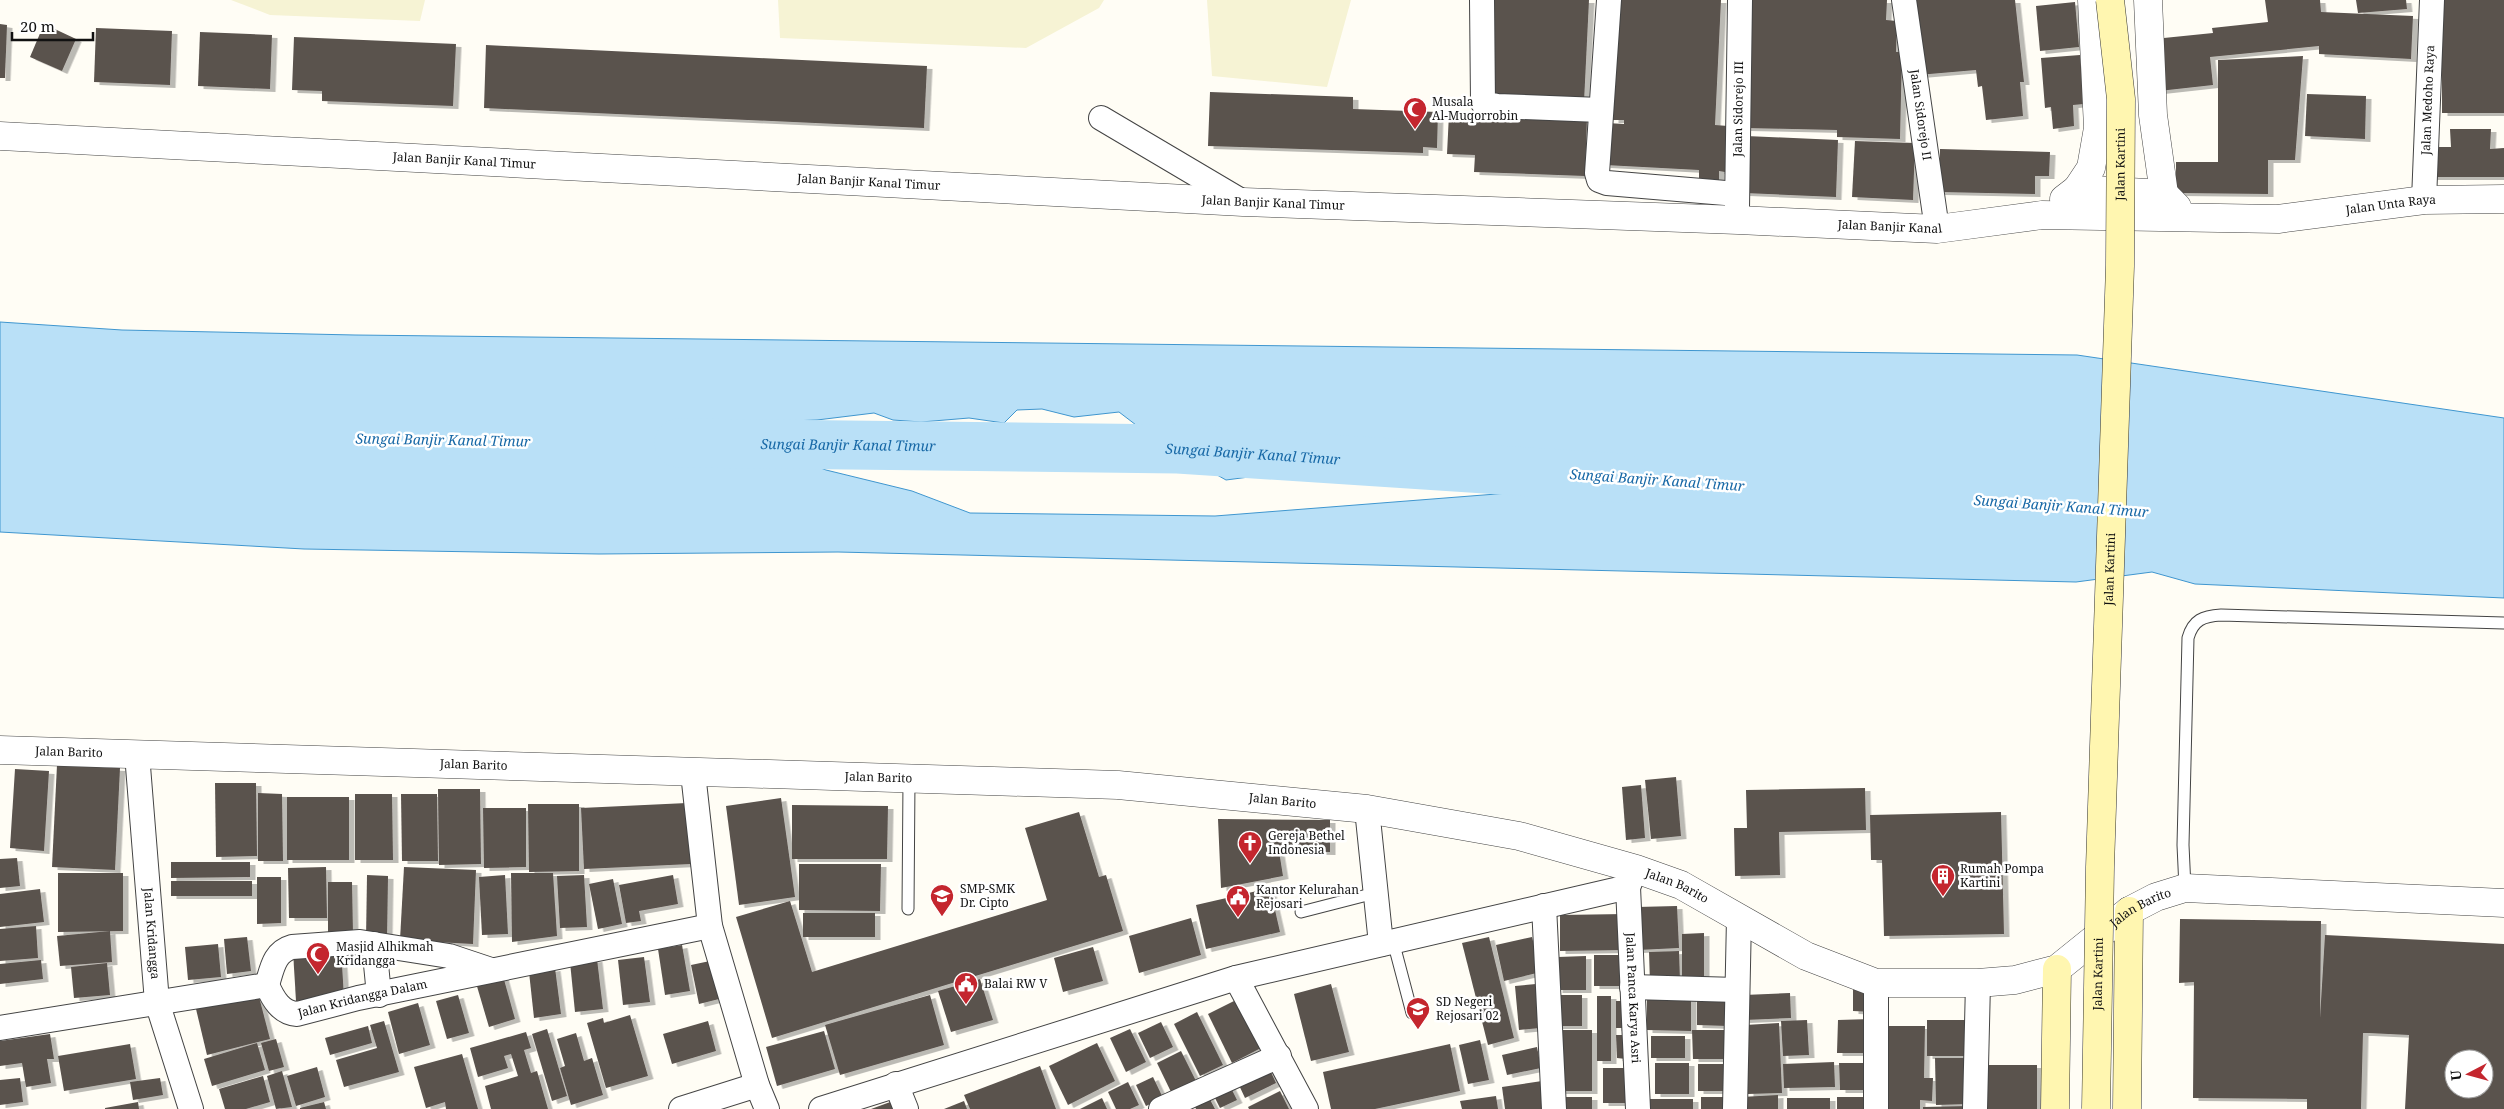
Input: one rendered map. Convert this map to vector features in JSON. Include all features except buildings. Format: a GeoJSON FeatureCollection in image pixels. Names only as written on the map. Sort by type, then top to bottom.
{"type":"FeatureCollection","features":[{"type":"Feature","properties":{"kind":"main road","name":"Jalan Kartini"},"geometry":{"type":"LineString","coordinates":[[2096,1109],[2100,857],[2120,266],[2121,99],[2110,0]]}},
{"type":"Feature","properties":{"kind":"main road"},"geometry":{"type":"LineString","coordinates":[[2127,1109],[2129,910]]}},
{"type":"Feature","properties":{"kind":"main road"},"geometry":{"type":"LineString","coordinates":[[2055,1109],[2057,969]]}},
{"type":"Feature","properties":{"kind":"street"},"geometry":{"type":"LineString","coordinates":[[1482,0],[1483,103],[1497,106],[1600,110]]}},
{"type":"Feature","properties":{"kind":"street"},"geometry":{"type":"LineString","coordinates":[[1609,0],[1600,110],[1597,173],[1600,180],[1607,183],[1737,207]]}},
{"type":"Feature","properties":{"kind":"street","name":"Jalan Sidorejo III"},"geometry":{"type":"LineString","coordinates":[[1737,207],[1740,0]]}},
{"type":"Feature","properties":{"kind":"street","name":"Jalan Sidorejo II"},"geometry":{"type":"LineString","coordinates":[[1904,0],[1937,229]]}},
{"type":"Feature","properties":{"kind":"street","name":"Jalan Banjir Kanal"},"geometry":{"type":"LineString","coordinates":[[2042,215],[2077,189],[2091,168],[2098,128],[2092,0]]}},
{"type":"Feature","properties":{"kind":"street"},"geometry":{"type":"LineString","coordinates":[[2148,0],[2153,115],[2164,194],[2189,219]]}},
{"type":"Feature","properties":{"kind":"street","name":"Jalan Medoho Raya"},"geometry":{"type":"LineString","coordinates":[[2424,200],[2432,0]]}},
{"type":"Feature","properties":{"kind":"street"},"geometry":{"type":"LineString","coordinates":[[1101,118],[1243,202]]}},
{"type":"Feature","properties":{"kind":"street","name":"Jalan Banjir Kanal Timur"},"geometry":{"type":"LineString","coordinates":[[0,136],[1243,202],[1737,207]]}},
{"type":"Feature","properties":{"kind":"street"},"geometry":{"type":"LineString","coordinates":[[2077,189],[2164,194]]}},
{"type":"Feature","properties":{"kind":"street","name":"Jalan Unta Raya"},"geometry":{"type":"LineString","coordinates":[[2278,219],[2424,200],[2504,199]]}},
{"type":"Feature","properties":{"kind":"street","name":"Jalan Banjir Kanal"},"geometry":{"type":"LineString","coordinates":[[1737,207],[1937,229],[2042,215],[2189,219],[2278,219]]}},
{"type":"Feature","properties":{"kind":"street","name":"Jalan Barito"},"geometry":{"type":"LineString","coordinates":[[0,750],[909,780],[1118,785],[1367,809],[1519,836],[1632,878],[1681,885],[1806,956],[1876,983],[1978,983],[2015,980],[2057,969],[2129,910],[2156,897],[2185,888],[2504,903]]}},
{"type":"Feature","properties":{"kind":"street","name":"Jalan Kridangga"},"geometry":{"type":"LineString","coordinates":[[137,754],[157,1002],[191,1109]]}},
{"type":"Feature","properties":{"kind":"street"},"geometry":{"type":"LineString","coordinates":[[693,773],[710,926],[757,1085],[768,1109]]}},
{"type":"Feature","properties":{"kind":"street"},"geometry":{"type":"LineString","coordinates":[[1367,809],[1375,893],[1387,943]]}},
{"type":"Feature","properties":{"kind":"street"},"geometry":{"type":"LineString","coordinates":[[821,1109],[1236,978],[1544,906],[1632,878]]}},
{"type":"Feature","properties":{"kind":"street","name":"Jalan Panca Karya Asri"},"geometry":{"type":"LineString","coordinates":[[1632,878],[1632,987],[1638,1109]]}},
{"type":"Feature","properties":{"kind":"street"},"geometry":{"type":"LineString","coordinates":[[1544,906],[1554,1109]]}},
{"type":"Feature","properties":{"kind":"street"},"geometry":{"type":"LineString","coordinates":[[1735,1109],[1739,918]]}},
{"type":"Feature","properties":{"kind":"street","name":"Jalan Kridangga Dalam"},"geometry":{"type":"LineString","coordinates":[[267,985],[280,1007],[288,1013],[297,1014],[378,995],[710,926]]}},
{"type":"Feature","properties":{"kind":"street"},"geometry":{"type":"LineString","coordinates":[[0,1028],[267,985],[277,956],[282,950],[292,947],[360,942],[449,956],[493,971]]}},
{"type":"Feature","properties":{"kind":"street"},"geometry":{"type":"LineString","coordinates":[[374,944],[378,995]]}},
{"type":"Feature","properties":{"kind":"street"},"geometry":{"type":"LineString","coordinates":[[1236,978],[1306,1109]]}},
{"type":"Feature","properties":{"kind":"street"},"geometry":{"type":"LineString","coordinates":[[1876,983],[1876,1109]]}},
{"type":"Feature","properties":{"kind":"street"},"geometry":{"type":"LineString","coordinates":[[1975,1109],[1978,983]]}},
{"type":"Feature","properties":{"kind":"street"},"geometry":{"type":"LineString","coordinates":[[1632,987],[1737,990]]}},
{"type":"Feature","properties":{"kind":"street"},"geometry":{"type":"LineString","coordinates":[[1161,1109],[1279,1056]]}},
{"type":"Feature","properties":{"kind":"street"},"geometry":{"type":"LineString","coordinates":[[896,1084],[906,1109]]}},
{"type":"Feature","properties":{"kind":"street"},"geometry":{"type":"LineString","coordinates":[[681,1109],[757,1085]]}},
{"type":"Feature","properties":{"kind":"lane"},"geometry":{"type":"LineString","coordinates":[[2185,888],[2183,845],[2188,638],[2193,625],[2197,621],[2208,616],[2221,615],[2504,623]]}},
{"type":"Feature","properties":{"kind":"lane"},"geometry":{"type":"LineString","coordinates":[[908,909],[909,780]]}},
{"type":"Feature","properties":{"kind":"lane"},"geometry":{"type":"LineString","coordinates":[[1301,912],[1375,893]]}},
{"type":"Feature","properties":{"kind":"lane"},"geometry":{"type":"LineString","coordinates":[[1387,943],[1412,1014]]}},
{"type":"Feature","properties":{"kind":"shaded area"},"geometry":{"type":"Polygon","coordinates":[[[231,0],[425,0],[420,21],[270,15],[231,0]]]}},
{"type":"Feature","properties":{"kind":"shaded area"},"geometry":{"type":"Polygon","coordinates":[[[778,0],[1104,0],[1099,8],[1026,48],[780,38],[778,0]]]}},
{"type":"Feature","properties":{"kind":"shaded area"},"geometry":{"type":"Polygon","coordinates":[[[1207,0],[1351,0],[1327,87],[1212,76],[1207,0]]]}},
{"type":"Feature","properties":{"kind":"water"},"geometry":{"type":"Polygon","coordinates":[[[0,322],[122,330],[355,335],[2077,355],[2504,418],[2504,598],[2195,584],[2152,572],[2076,582],[838,552],[599,554],[304,549],[0,532],[0,322]],[[1042,409],[1017,410],[1004,423],[969,418],[921,422],[893,420],[874,413],[817,420],[764,422],[745,427],[700,428],[691,442],[728,440],[768,448],[826,470],[912,491],[970,513],[1215,516],[1573,488],[1543,463],[1476,477],[1429,474],[1381,451],[1355,451],[1272,474],[1226,480],[1157,441],[1119,412],[1074,417],[1042,409]]]}},
{"type":"Feature","properties":{"kind":"waterway","name":"Sungai Banjir Kanal Timur"},"geometry":{"type":"LineString","coordinates":[[679,443],[1178,449],[1622,478]]}},
{"type":"Feature","properties":{"kind":"place","name":"Musala Al-Muqorrobin"},"geometry":{"type":"Point","coordinates":[1415,130]}},
{"type":"Feature","properties":{"kind":"place","name":"Gereja Bethel Indonesia"},"geometry":{"type":"Point","coordinates":[1250,864]}},
{"type":"Feature","properties":{"kind":"place","name":"Rumah Pompa Kartini"},"geometry":{"type":"Point","coordinates":[1943,897]}},
{"type":"Feature","properties":{"kind":"place","name":"SMP-SMK Dr. Cipto"},"geometry":{"type":"Point","coordinates":[942,917]}},
{"type":"Feature","properties":{"kind":"place","name":"Kantor Kelurahan Rejosari"},"geometry":{"type":"Point","coordinates":[1238,918]}},
{"type":"Feature","properties":{"kind":"place","name":"Masjid Alhikmah Kridangga"},"geometry":{"type":"Point","coordinates":[318,975]}},
{"type":"Feature","properties":{"kind":"place","name":"Balai RW V"},"geometry":{"type":"Point","coordinates":[966,1005]}},
{"type":"Feature","properties":{"kind":"place","name":"SD Negeri Rejosari 02"},"geometry":{"type":"Point","coordinates":[1418,1030]}}]}
